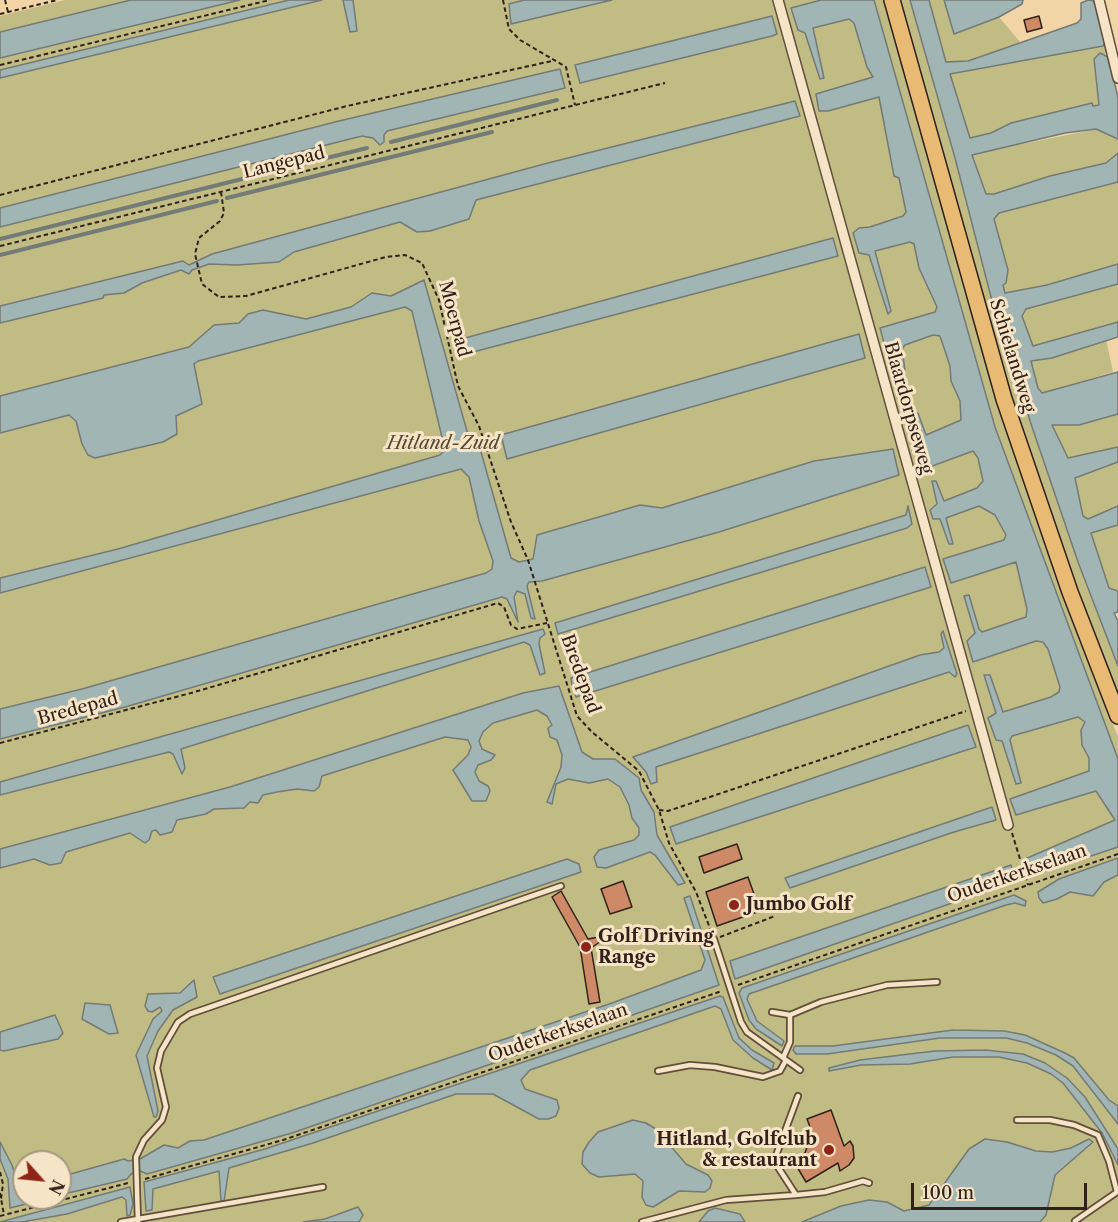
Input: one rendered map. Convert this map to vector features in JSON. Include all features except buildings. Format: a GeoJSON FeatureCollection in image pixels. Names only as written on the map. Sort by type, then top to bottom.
{"type":"FeatureCollection","features":[{"type":"Feature","properties":{"kind":"main road","name":"Schielandweg"},"geometry":{"type":"LineString","coordinates":[[892,0],[1004,399],[1066,580],[1118,716]]}},
{"type":"Feature","properties":{"kind":"street","name":"Blaardorpseweg"},"geometry":{"type":"LineString","coordinates":[[778,0],[1008,825]]}},
{"type":"Feature","properties":{"kind":"street"},"geometry":{"type":"LineString","coordinates":[[1099,0],[1118,78]]}},
{"type":"Feature","properties":{"kind":"lane"},"geometry":{"type":"LineString","coordinates":[[138,1220],[136,1157],[144,1140],[162,1120],[166,1107],[157,1068],[161,1051],[178,1022],[190,1014],[561,886]]}},
{"type":"Feature","properties":{"kind":"lane"},"geometry":{"type":"LineString","coordinates":[[714,939],[747,1032],[800,1070]]}},
{"type":"Feature","properties":{"kind":"lane"},"geometry":{"type":"LineString","coordinates":[[772,1012],[790,1015],[821,1002],[887,985],[936,982]]}},
{"type":"Feature","properties":{"kind":"lane"},"geometry":{"type":"LineString","coordinates":[[657,1071],[698,1066],[763,1077],[780,1071],[790,1042],[790,1015]]}},
{"type":"Feature","properties":{"kind":"lane"},"geometry":{"type":"LineString","coordinates":[[796,1195],[774,1161],[798,1096]]}},
{"type":"Feature","properties":{"kind":"lane"},"geometry":{"type":"LineString","coordinates":[[1017,1120],[1050,1120],[1074,1125],[1098,1135],[1109,1161],[1117,1192],[1075,1221]]}},
{"type":"Feature","properties":{"kind":"lane"},"geometry":{"type":"LineString","coordinates":[[642,1222],[726,1200],[825,1192],[863,1181],[869,1183]]}},
{"type":"Feature","properties":{"kind":"lane"},"geometry":{"type":"LineString","coordinates":[[121,1222],[322,1187]]}},
{"type":"Feature","properties":{"kind":"path"},"geometry":{"type":"LineString","coordinates":[[4,0],[8,12]]}},
{"type":"Feature","properties":{"kind":"path"},"geometry":{"type":"LineString","coordinates":[[0,14],[57,0]]}},
{"type":"Feature","properties":{"kind":"path"},"geometry":{"type":"LineString","coordinates":[[0,65],[270,0]]}},
{"type":"Feature","properties":{"kind":"path"},"geometry":{"type":"LineString","coordinates":[[503,0],[509,29],[520,40],[552,61],[566,67],[575,105]]}},
{"type":"Feature","properties":{"kind":"path"},"geometry":{"type":"LineString","coordinates":[[0,195],[347,106],[552,61]]}},
{"type":"Feature","properties":{"kind":"path","name":"Langepad"},"geometry":{"type":"LineString","coordinates":[[0,246],[665,82]]}},
{"type":"Feature","properties":{"kind":"path","name":"Moerpad"},"geometry":{"type":"LineString","coordinates":[[221,192],[224,213],[220,221],[199,238],[196,260],[202,284],[213,294],[234,298],[268,291],[386,257],[405,255],[422,263],[439,300],[458,386],[479,426],[511,522],[528,560],[548,623]]}},
{"type":"Feature","properties":{"kind":"path","name":"Bredepad"},"geometry":{"type":"LineString","coordinates":[[0,743],[191,693],[498,603],[504,607],[511,626],[517,629],[548,623],[577,716],[592,732],[639,771],[659,810],[669,843],[696,892],[714,939]]}},
{"type":"Feature","properties":{"kind":"path"},"geometry":{"type":"LineString","coordinates":[[659,810],[668,811],[975,708]]}},
{"type":"Feature","properties":{"kind":"path"},"geometry":{"type":"LineString","coordinates":[[1008,825],[1028,885]]}},
{"type":"Feature","properties":{"kind":"path","name":"Ouderkerkselaan"},"geometry":{"type":"LineString","coordinates":[[0,1216],[283,1140],[1118,854]]}},
{"type":"Feature","properties":{"kind":"path"},"geometry":{"type":"LineString","coordinates":[[714,939],[775,916]]}},
{"type":"Feature","properties":{"kind":"path"},"geometry":{"type":"LineString","coordinates":[[0,1172],[3,1184],[1,1199]]}},
{"type":"Feature","properties":{"kind":"path"},"geometry":{"type":"LineString","coordinates":[[0,1193],[4,1215]]}},
{"type":"Feature","properties":{"kind":"green space"},"geometry":{"type":"Polygon","coordinates":[[[65,0],[131,0],[0,32],[0,16],[65,0]]]}},
{"type":"Feature","properties":{"kind":"green space","name":"Hitland-Zuid"},"geometry":{"type":"Polygon","coordinates":[[[216,0],[884,0],[930,160],[1092,669],[1118,737],[1118,1222],[0,1222],[0,51],[216,0]]]}},
{"type":"Feature","properties":{"kind":"green space"},"geometry":{"type":"Polygon","coordinates":[[[901,0],[910,0],[955,158],[997,320],[1011,362],[1016,369],[1030,421],[1078,562],[1118,666],[1118,699],[1063,554],[1004,375],[901,0]]]}},
{"type":"Feature","properties":{"kind":"green space"},"geometry":{"type":"Polygon","coordinates":[[[929,0],[944,0],[954,34],[999,17],[1020,42],[968,61],[946,62],[929,0]]]}},
{"type":"Feature","properties":{"kind":"green space"},"geometry":{"type":"Polygon","coordinates":[[[1105,43],[1107,54],[1105,53],[1099,105],[1092,106],[1091,103],[1011,123],[991,133],[969,138],[950,74],[1092,46],[1099,47],[1105,43]]]}},
{"type":"Feature","properties":{"kind":"green space"},"geometry":{"type":"Polygon","coordinates":[[[1097,129],[1118,139],[1118,153],[1106,163],[1050,176],[994,194],[986,194],[972,154],[1097,129]]]}},
{"type":"Feature","properties":{"kind":"green space"},"geometry":{"type":"Polygon","coordinates":[[[1118,182],[1118,264],[1047,285],[1005,293],[1003,285],[1008,270],[994,219],[999,213],[1118,182]]]}},
{"type":"Feature","properties":{"kind":"green space"},"geometry":{"type":"Polygon","coordinates":[[[1118,284],[1118,322],[1036,346],[1031,344],[1022,316],[1026,309],[1118,284]]]}},
{"type":"Feature","properties":{"kind":"green space"},"geometry":{"type":"Polygon","coordinates":[[[1106,339],[1113,372],[1042,393],[1038,388],[1031,361],[1052,358],[1106,339]]]}},
{"type":"Feature","properties":{"kind":"green space"},"geometry":{"type":"Polygon","coordinates":[[[1118,414],[1118,447],[1068,458],[1052,425],[1079,425],[1118,414]]]}},
{"type":"Feature","properties":{"kind":"green space"},"geometry":{"type":"Polygon","coordinates":[[[1118,462],[1118,506],[1088,519],[1083,516],[1075,477],[1118,462]]]}},
{"type":"Feature","properties":{"kind":"green space"},"geometry":{"type":"Polygon","coordinates":[[[1118,525],[1118,591],[1109,588],[1091,533],[1118,525]]]}},
{"type":"Feature","properties":{"kind":"shaded area"},"geometry":{"type":"Polygon","coordinates":[[[131,0],[240,0],[0,58],[0,32],[131,0]]]}},
{"type":"Feature","properties":{"kind":"shaded area"},"geometry":{"type":"Polygon","coordinates":[[[289,0],[322,0],[0,78],[0,70],[289,0]]]}},
{"type":"Feature","properties":{"kind":"shaded area"},"geometry":{"type":"Polygon","coordinates":[[[343,0],[353,0],[357,31],[350,32],[343,0]]]}},
{"type":"Feature","properties":{"kind":"shaded area"},"geometry":{"type":"Polygon","coordinates":[[[524,0],[612,0],[511,24],[509,4],[524,0]]]}},
{"type":"Feature","properties":{"kind":"shaded area"},"geometry":{"type":"Polygon","coordinates":[[[821,0],[874,0],[995,427],[1118,759],[1118,847],[1031,876],[1025,859],[1115,820],[1096,791],[1016,815],[1010,799],[1089,771],[1089,758],[1082,745],[1081,730],[1085,722],[1078,717],[1012,736],[1010,740],[1021,783],[1016,784],[1002,741],[996,740],[988,718],[996,713],[984,675],[990,675],[1003,712],[1051,697],[1059,692],[1060,687],[1048,649],[1043,642],[1036,641],[973,662],[967,641],[975,633],[964,596],[969,595],[979,629],[982,632],[1026,617],[1027,609],[1016,562],[951,583],[943,559],[1004,540],[1006,535],[995,515],[979,506],[946,518],[953,544],[949,544],[940,519],[933,519],[930,510],[937,504],[932,481],[936,481],[944,501],[977,488],[983,481],[978,458],[973,451],[924,469],[913,415],[918,413],[926,435],[961,420],[960,401],[951,381],[950,366],[940,336],[933,335],[905,345],[902,349],[905,370],[902,371],[895,351],[886,350],[880,328],[935,312],[937,307],[919,268],[914,244],[910,242],[875,251],[891,311],[888,314],[869,255],[859,253],[853,233],[859,228],[870,227],[903,216],[906,212],[899,178],[894,176],[879,97],[828,111],[819,111],[816,94],[873,77],[867,67],[854,23],[849,19],[813,28],[824,78],[820,79],[805,33],[798,30],[791,8],[821,0]]]}},
{"type":"Feature","properties":{"kind":"shaded area"},"geometry":{"type":"Polygon","coordinates":[[[910,0],[929,0],[946,62],[968,61],[1077,23],[1081,19],[1081,3],[1088,0],[1095,1],[1105,43],[1103,46],[950,74],[970,138],[991,133],[1011,123],[1092,103],[1093,106],[1099,105],[1094,59],[1100,53],[1108,57],[1118,97],[1118,139],[1096,129],[1065,133],[972,155],[986,194],[994,194],[1050,176],[1106,163],[1118,153],[1118,182],[999,213],[994,219],[1008,270],[1006,283],[1003,285],[1005,293],[1047,285],[1118,264],[1118,284],[1026,309],[1022,316],[1033,346],[1118,322],[1118,337],[1052,358],[1031,361],[1038,388],[1042,393],[1118,372],[1118,414],[1079,425],[1052,425],[1068,458],[1118,447],[1118,462],[1075,478],[1083,516],[1088,519],[1118,506],[1118,525],[1091,533],[1109,588],[1118,591],[1118,612],[1114,613],[1118,621],[1118,666],[1078,562],[1030,421],[1016,369],[1011,362],[997,320],[955,158],[910,0]]]}},
{"type":"Feature","properties":{"kind":"shaded area"},"geometry":{"type":"Polygon","coordinates":[[[944,0],[1023,0],[1022,4],[999,17],[954,34],[944,0]]]}},
{"type":"Feature","properties":{"kind":"shaded area"},"geometry":{"type":"Polygon","coordinates":[[[772,16],[777,34],[772,36],[580,83],[575,65],[772,16]]]}},
{"type":"Feature","properties":{"kind":"shaded area"},"geometry":{"type":"Polygon","coordinates":[[[560,69],[565,88],[387,131],[384,135],[384,142],[380,145],[373,138],[362,136],[0,227],[0,208],[339,121],[560,69]]]}},
{"type":"Feature","properties":{"kind":"shaded area"},"geometry":{"type":"Polygon","coordinates":[[[795,101],[800,116],[476,200],[469,219],[430,231],[417,232],[400,222],[294,252],[279,262],[209,264],[192,270],[189,274],[181,270],[142,283],[124,293],[104,295],[103,298],[0,323],[0,306],[183,261],[189,265],[212,254],[548,163],[795,101]]]}},
{"type":"Feature","properties":{"kind":"shaded area"},"geometry":{"type":"Polygon","coordinates":[[[833,238],[838,256],[458,356],[454,341],[833,238]]]}},
{"type":"Feature","properties":{"kind":"shaded area"},"geometry":{"type":"Polygon","coordinates":[[[424,280],[471,445],[479,445],[511,558],[519,562],[533,559],[537,535],[640,505],[662,508],[814,461],[893,449],[899,475],[719,532],[542,581],[529,582],[527,586],[535,619],[531,618],[525,594],[517,591],[514,597],[518,622],[507,599],[502,597],[125,707],[0,739],[0,709],[82,689],[486,573],[492,569],[493,561],[479,521],[469,477],[461,469],[0,593],[0,578],[118,549],[440,455],[445,450],[412,311],[405,307],[198,361],[194,364],[202,404],[176,416],[177,434],[163,442],[95,458],[88,455],[82,444],[76,421],[69,415],[0,433],[0,396],[189,347],[214,325],[239,323],[248,314],[263,310],[306,319],[351,307],[372,293],[391,296],[424,280]]]}},
{"type":"Feature","properties":{"kind":"shaded area"},"geometry":{"type":"Polygon","coordinates":[[[859,334],[865,358],[507,459],[501,435],[859,334]]]}},
{"type":"Feature","properties":{"kind":"shaded area"},"geometry":{"type":"Polygon","coordinates":[[[908,506],[912,524],[907,528],[558,634],[555,623],[906,515],[908,506]]]}},
{"type":"Feature","properties":{"kind":"shaded area"},"geometry":{"type":"Polygon","coordinates":[[[925,567],[931,587],[576,697],[572,687],[571,678],[925,567]]]}},
{"type":"Feature","properties":{"kind":"shaded area"},"geometry":{"type":"Polygon","coordinates":[[[543,629],[545,634],[540,638],[539,644],[545,673],[540,675],[530,645],[524,642],[181,749],[185,768],[182,774],[173,754],[169,752],[0,795],[0,782],[543,629]]]}},
{"type":"Feature","properties":{"kind":"shaded area"},"geometry":{"type":"Polygon","coordinates":[[[943,631],[957,674],[955,677],[949,672],[656,767],[657,782],[651,784],[646,772],[633,757],[920,655],[939,652],[944,648],[941,634],[943,631]]]}},
{"type":"Feature","properties":{"kind":"shaded area"},"geometry":{"type":"Polygon","coordinates":[[[559,686],[582,752],[593,759],[615,759],[639,778],[641,790],[654,812],[657,835],[685,883],[678,885],[655,855],[650,852],[606,868],[597,867],[594,857],[599,850],[634,840],[639,835],[639,828],[632,818],[629,805],[620,787],[608,779],[589,783],[568,779],[556,784],[552,804],[547,802],[561,767],[562,755],[557,740],[550,737],[548,728],[552,725],[547,716],[537,710],[493,723],[483,732],[479,741],[482,749],[495,755],[491,760],[478,765],[475,772],[479,781],[488,786],[490,791],[486,801],[472,801],[453,770],[468,755],[471,747],[468,740],[445,737],[322,776],[319,787],[314,791],[297,789],[277,792],[263,795],[258,803],[250,802],[244,808],[214,809],[206,814],[177,820],[172,832],[160,835],[156,830],[152,831],[149,840],[145,843],[130,833],[66,852],[61,863],[50,865],[34,859],[0,868],[0,849],[230,787],[523,693],[559,686]]]}},
{"type":"Feature","properties":{"kind":"shaded area"},"geometry":{"type":"Polygon","coordinates":[[[968,725],[976,747],[676,844],[670,827],[968,725]]]}},
{"type":"Feature","properties":{"kind":"shaded area"},"geometry":{"type":"Polygon","coordinates":[[[992,807],[996,820],[790,888],[785,878],[992,807]]]}},
{"type":"Feature","properties":{"kind":"shaded area"},"geometry":{"type":"Polygon","coordinates":[[[1118,858],[1118,875],[1104,882],[1093,896],[1070,892],[1043,903],[1039,898],[1038,892],[1059,879],[1118,858]]]}},
{"type":"Feature","properties":{"kind":"shaded area"},"geometry":{"type":"Polygon","coordinates":[[[567,859],[579,864],[581,872],[220,994],[213,977],[567,859]]]}},
{"type":"Feature","properties":{"kind":"shaded area"},"geometry":{"type":"Polygon","coordinates":[[[1011,865],[1015,881],[735,979],[730,961],[1011,865]]]}},
{"type":"Feature","properties":{"kind":"shaded area"},"geometry":{"type":"Polygon","coordinates":[[[1014,895],[1026,901],[1025,906],[1015,903],[1006,905],[749,994],[747,999],[757,1021],[784,1041],[782,1046],[756,1029],[749,1020],[739,993],[742,988],[1014,895]]]}},
{"type":"Feature","properties":{"kind":"shaded area"},"geometry":{"type":"Polygon","coordinates":[[[690,896],[719,985],[292,1133],[147,1174],[140,1171],[131,1174],[127,1179],[72,1192],[72,1174],[124,1159],[128,1161],[140,1159],[164,1145],[178,1148],[190,1141],[204,1140],[612,1003],[701,970],[705,960],[684,898],[690,896]]]}},
{"type":"Feature","properties":{"kind":"shaded area"},"geometry":{"type":"Polygon","coordinates":[[[194,980],[197,997],[173,1010],[158,1031],[147,1056],[158,1111],[154,1117],[136,1055],[153,1019],[162,1011],[160,1007],[152,1012],[148,1011],[145,1006],[148,994],[180,993],[194,980]]]}},
{"type":"Feature","properties":{"kind":"shaded area"},"geometry":{"type":"Polygon","coordinates":[[[720,996],[723,997],[739,1038],[752,1050],[774,1063],[772,1070],[753,1058],[733,1040],[721,1009],[715,1006],[530,1070],[521,1080],[525,1089],[557,1100],[559,1108],[556,1116],[548,1119],[539,1119],[493,1094],[456,1094],[313,1143],[229,1168],[224,1201],[221,1201],[219,1171],[153,1189],[152,1210],[146,1211],[144,1182],[265,1149],[720,996]]]}},
{"type":"Feature","properties":{"kind":"shaded area"},"geometry":{"type":"Polygon","coordinates":[[[85,1003],[110,1005],[118,1033],[109,1034],[82,1019],[85,1003]]]}},
{"type":"Feature","properties":{"kind":"shaded area"},"geometry":{"type":"Polygon","coordinates":[[[55,1015],[63,1033],[58,1039],[0,1050],[0,1032],[55,1015]]]}},
{"type":"Feature","properties":{"kind":"shaded area"},"geometry":{"type":"Polygon","coordinates":[[[953,1030],[1004,1031],[1025,1035],[1074,1058],[1109,1100],[1118,1106],[1118,1124],[1073,1066],[1056,1055],[1027,1043],[1006,1038],[940,1038],[827,1054],[796,1054],[793,1050],[795,1046],[833,1046],[953,1030]]]}},
{"type":"Feature","properties":{"kind":"shaded area"},"geometry":{"type":"Polygon","coordinates":[[[985,1050],[1023,1054],[1045,1063],[1067,1078],[1085,1097],[1118,1149],[1118,1165],[1102,1133],[1063,1083],[1051,1074],[1027,1063],[999,1057],[953,1057],[910,1064],[861,1065],[829,1071],[829,1068],[860,1060],[935,1051],[985,1050]]]}},
{"type":"Feature","properties":{"kind":"shaded area"},"geometry":{"type":"Polygon","coordinates":[[[633,1120],[646,1123],[656,1129],[686,1164],[708,1175],[712,1181],[710,1188],[705,1192],[679,1191],[653,1207],[646,1205],[642,1197],[643,1181],[635,1174],[599,1177],[590,1173],[582,1164],[583,1152],[589,1142],[598,1132],[633,1120]]]}},
{"type":"Feature","properties":{"kind":"shaded area"},"geometry":{"type":"Polygon","coordinates":[[[985,1139],[1007,1142],[1036,1151],[1052,1152],[1071,1148],[1089,1139],[1093,1142],[1055,1175],[1046,1215],[1040,1222],[802,1222],[841,1206],[869,1200],[887,1202],[904,1211],[929,1205],[969,1149],[985,1139]]]}},
{"type":"Feature","properties":{"kind":"shaded area"},"geometry":{"type":"Polygon","coordinates":[[[0,1142],[12,1165],[12,1208],[10,1208],[8,1179],[0,1159],[0,1142]]]}},
{"type":"Feature","properties":{"kind":"shaded area"},"geometry":{"type":"Polygon","coordinates":[[[130,1187],[133,1204],[130,1215],[127,1216],[126,1200],[122,1197],[67,1214],[22,1222],[0,1222],[45,1210],[72,1210],[72,1203],[130,1187]]]}},
{"type":"Feature","properties":{"kind":"shaded area"},"geometry":{"type":"Polygon","coordinates":[[[358,1207],[363,1215],[359,1222],[303,1222],[325,1219],[358,1207]]]}},
{"type":"Feature","properties":{"kind":"shaded area"},"geometry":{"type":"Polygon","coordinates":[[[715,1208],[740,1214],[745,1222],[699,1222],[708,1211],[715,1208]]]}},
{"type":"Feature","properties":{"kind":"waterway"},"geometry":{"type":"LineString","coordinates":[[391,142],[557,100]]}},
{"type":"Feature","properties":{"kind":"waterway"},"geometry":{"type":"LineString","coordinates":[[227,198],[492,132]]}},
{"type":"Feature","properties":{"kind":"waterway"},"geometry":{"type":"LineString","coordinates":[[0,239],[367,148]]}},
{"type":"Feature","properties":{"kind":"waterway"},"geometry":{"type":"LineString","coordinates":[[0,255],[217,201]]}},
{"type":"Feature","properties":{"kind":"place","name":"Jumbo Golf"},"geometry":{"type":"Point","coordinates":[734,905]}},
{"type":"Feature","properties":{"kind":"place","name":"Golf Driving Range"},"geometry":{"type":"Point","coordinates":[586,947]}},
{"type":"Feature","properties":{"kind":"place","name":"Hitland, Golfclub & restaurant"},"geometry":{"type":"Point","coordinates":[829,1150]}}]}
